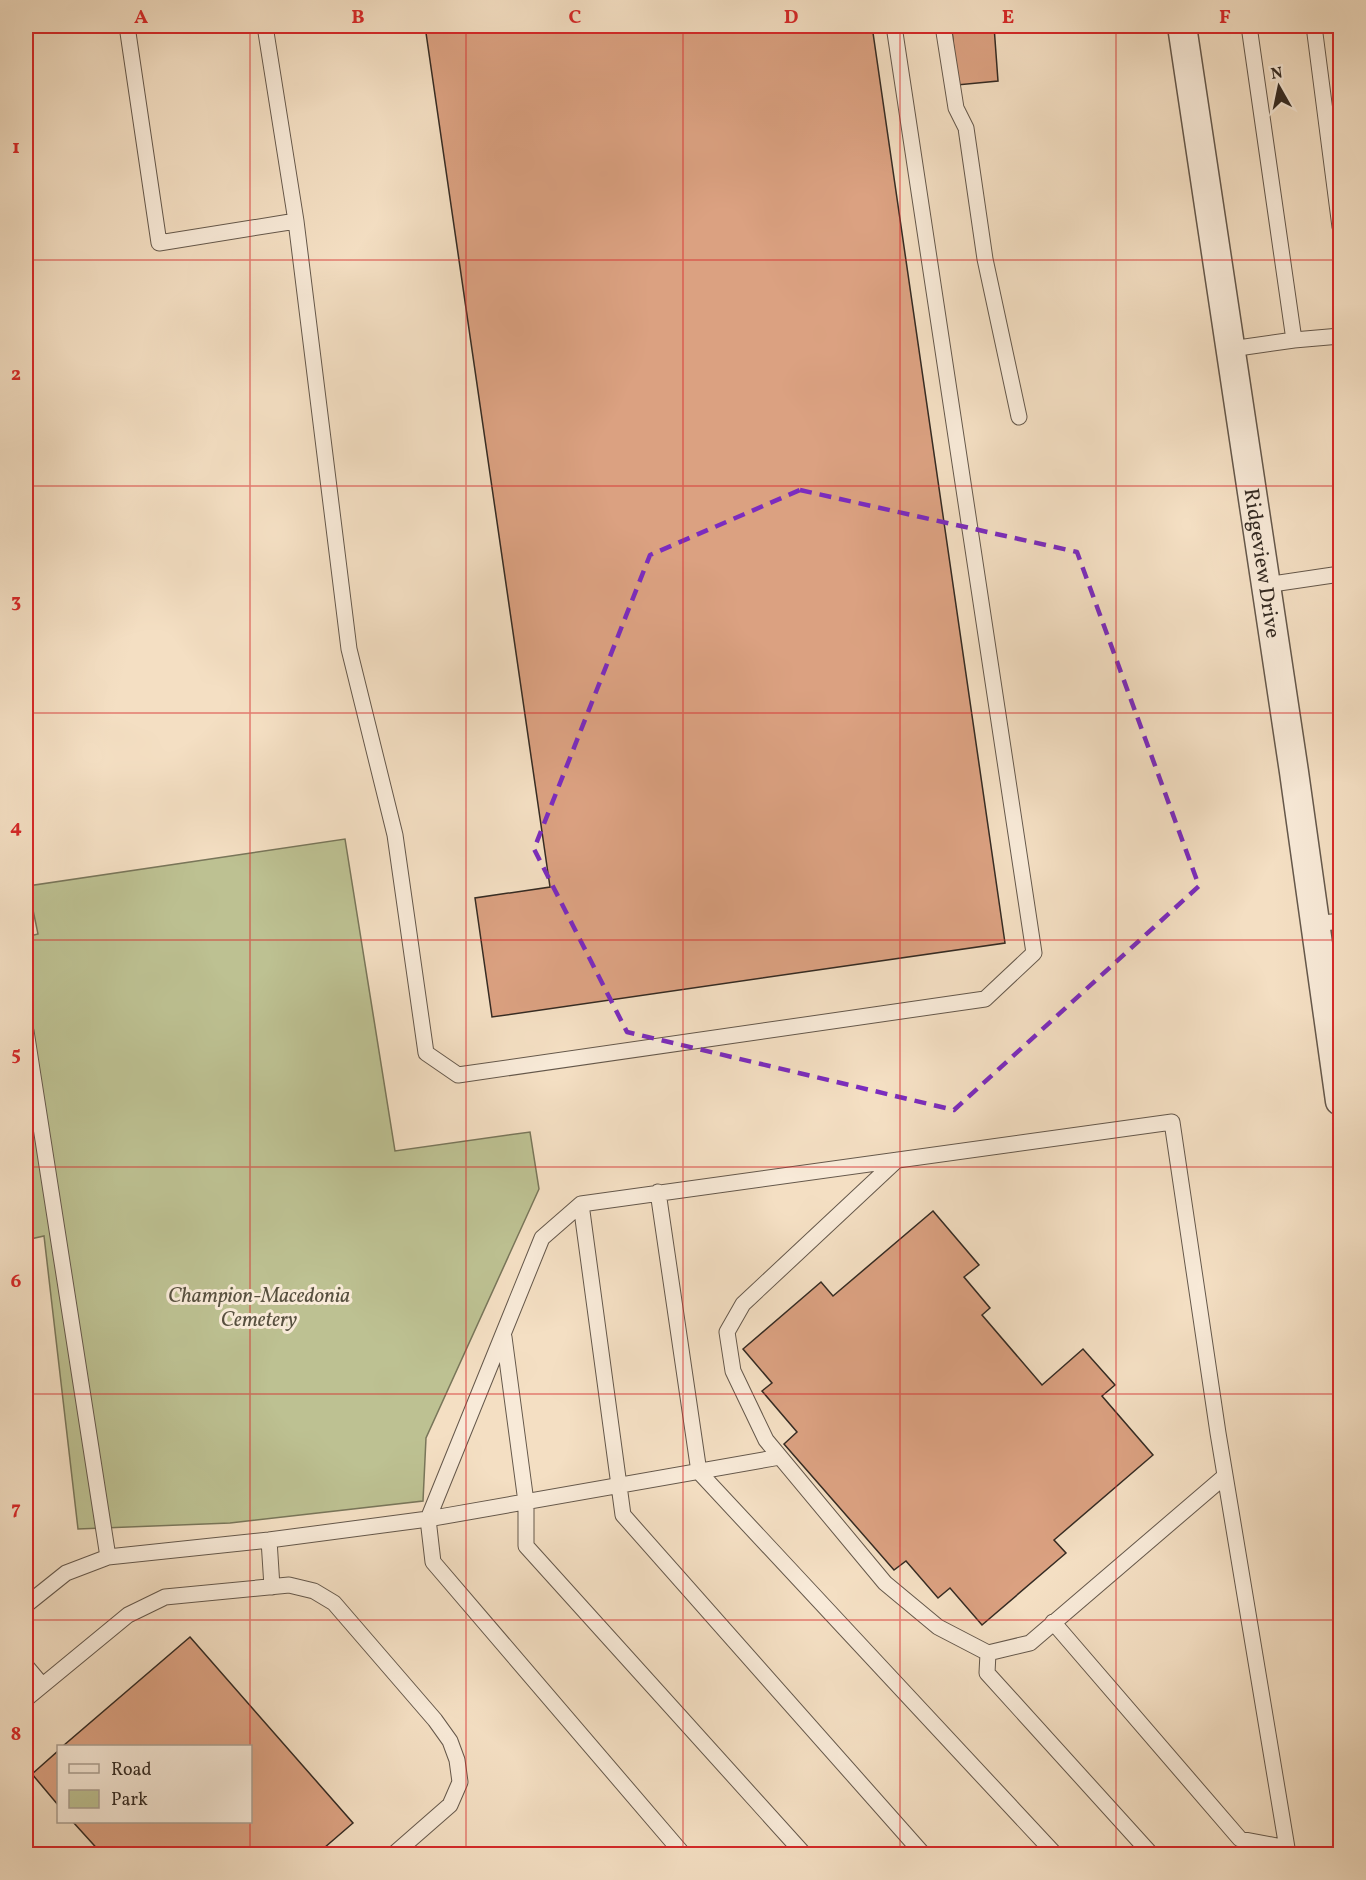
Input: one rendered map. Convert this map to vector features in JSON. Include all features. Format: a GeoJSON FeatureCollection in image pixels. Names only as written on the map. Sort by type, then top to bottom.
{"type":"FeatureCollection","features":[{"type":"Feature","properties":{"kind":"street","name":"Ridgeview Drive"},"geometry":{"type":"LineString","coordinates":[[1182,26],[1266,585],[1328,923],[1341,1101]]}},
{"type":"Feature","properties":{"kind":"lane"},"geometry":{"type":"LineString","coordinates":[[127,26],[159,243],[296,221]]}},
{"type":"Feature","properties":{"kind":"lane"},"geometry":{"type":"LineString","coordinates":[[265,26],[296,221],[349,649],[395,835],[426,1053],[458,1075],[986,999],[1034,953],[894,26]]}},
{"type":"Feature","properties":{"kind":"lane"},"geometry":{"type":"LineString","coordinates":[[943,26],[956,108],[966,128],[985,259],[1019,417]]}},
{"type":"Feature","properties":{"kind":"lane"},"geometry":{"type":"LineString","coordinates":[[1249,26],[1294,340]]}},
{"type":"Feature","properties":{"kind":"lane"},"geometry":{"type":"LineString","coordinates":[[1314,26],[1341,227]]}},
{"type":"Feature","properties":{"kind":"lane"},"geometry":{"type":"LineString","coordinates":[[1231,349],[1341,336]]}},
{"type":"Feature","properties":{"kind":"lane"},"geometry":{"type":"LineString","coordinates":[[1266,585],[1341,574]]}},
{"type":"Feature","properties":{"kind":"lane"},"geometry":{"type":"LineString","coordinates":[[26,1032],[108,1557]]}},
{"type":"Feature","properties":{"kind":"lane"},"geometry":{"type":"LineString","coordinates":[[683,1854],[433,1562],[428,1519],[542,1239],[580,1204],[1172,1122],[1225,1476],[1287,1851],[1240,1839],[1053,1622]]}},
{"type":"Feature","properties":{"kind":"lane"},"geometry":{"type":"LineString","coordinates":[[897,1160],[743,1304],[727,1332],[733,1371],[766,1440],[885,1583],[938,1627],[988,1653],[1030,1643],[1225,1476]]}},
{"type":"Feature","properties":{"kind":"lane"},"geometry":{"type":"LineString","coordinates":[[658,1192],[699,1472],[1055,1854]]}},
{"type":"Feature","properties":{"kind":"lane"},"geometry":{"type":"LineString","coordinates":[[580,1204],[618,1486],[624,1515],[923,1854]]}},
{"type":"Feature","properties":{"kind":"lane"},"geometry":{"type":"LineString","coordinates":[[504,1334],[526,1502],[526,1546],[804,1854]]}},
{"type":"Feature","properties":{"kind":"lane"},"geometry":{"type":"LineString","coordinates":[[26,1605],[66,1573],[108,1557],[270,1540],[428,1519],[780,1457]]}},
{"type":"Feature","properties":{"kind":"lane"},"geometry":{"type":"LineString","coordinates":[[270,1540],[272,1587]]}},
{"type":"Feature","properties":{"kind":"lane"},"geometry":{"type":"LineString","coordinates":[[26,1699],[128,1615],[165,1598],[289,1585],[314,1591],[334,1603],[450,1741],[457,1760],[460,1782],[450,1805],[394,1854]]}},
{"type":"Feature","properties":{"kind":"lane"},"geometry":{"type":"LineString","coordinates":[[988,1653],[987,1673],[1151,1854]]}},
{"type":"Feature","properties":{"kind":"lane"},"geometry":{"type":"LineString","coordinates":[[26,1666],[42,1685]]}},
{"type":"Feature","properties":{"kind":"highlighted area"},"geometry":{"type":"Polygon","coordinates":[[[800,490],[1077,552],[1199,886],[954,1110],[627,1032],[534,849],[650,555],[800,490]]]}},
{"type":"Feature","properties":{"kind":"green space","name":"Champion-Macedonia Cemetery"},"geometry":{"type":"Polygon","coordinates":[[[345,839],[395,1151],[530,1132],[539,1189],[426,1438],[423,1501],[230,1523],[78,1529],[44,1236],[26,1240],[26,937],[38,934],[28,886],[345,839]]]}},
{"type":"Feature","properties":{"kind":"building"},"geometry":{"type":"Polygon","coordinates":[[[425,26],[872,26],[1005,943],[492,1017],[475,898],[550,887],[425,26]]]}},
{"type":"Feature","properties":{"kind":"building"},"geometry":{"type":"Polygon","coordinates":[[[994,26],[998,81],[957,85],[952,30],[994,26]]]}},
{"type":"Feature","properties":{"kind":"building"},"geometry":{"type":"Polygon","coordinates":[[[933,1211],[979,1265],[964,1277],[990,1308],[982,1315],[1042,1385],[1083,1349],[1115,1385],[1102,1396],[1153,1455],[1054,1540],[1066,1553],[982,1625],[950,1588],[938,1598],[906,1561],[894,1570],[784,1444],[797,1432],[762,1391],[772,1383],[743,1349],[821,1282],[833,1296],[933,1211]]]}},
{"type":"Feature","properties":{"kind":"building"},"geometry":{"type":"Polygon","coordinates":[[[190,1637],[353,1823],[317,1854],[102,1854],[74,1823],[252,1823],[252,1745],[64,1745],[190,1637]]]}},
{"type":"Feature","properties":{"kind":"building"},"geometry":{"type":"Polygon","coordinates":[[[57,1752],[57,1804],[32,1774],[57,1752]]]}}]}
